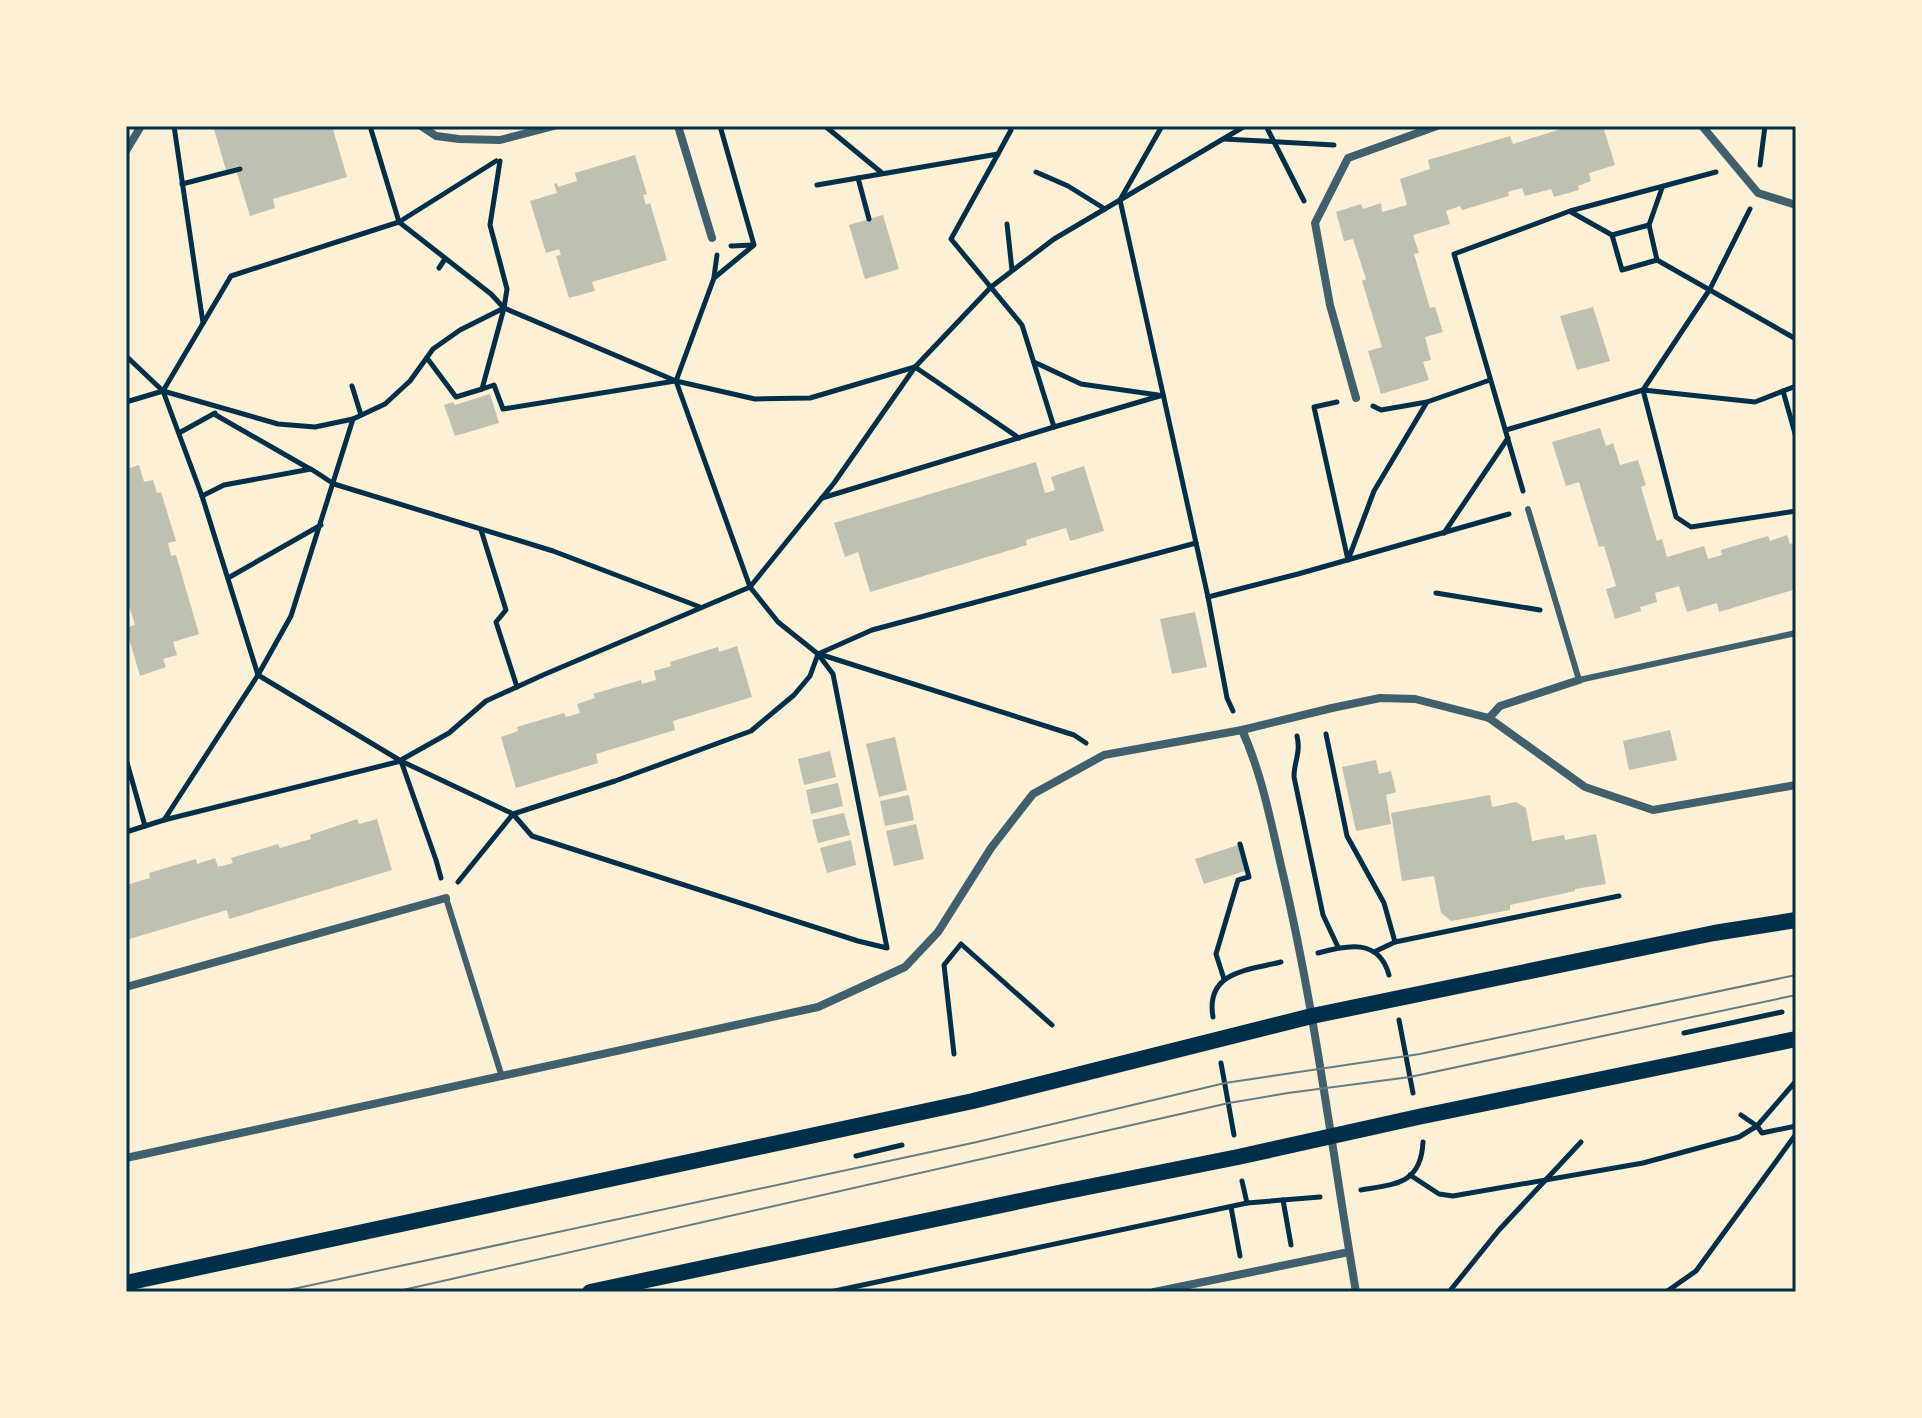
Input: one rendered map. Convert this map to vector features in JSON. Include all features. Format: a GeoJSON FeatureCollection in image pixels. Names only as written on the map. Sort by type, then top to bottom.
{"type":"FeatureCollection","features":[{"type":"Feature","properties":{"kind":"main road"},"geometry":{"type":"LineString","coordinates":[[126,1283],[958,1104],[1312,1016],[1714,933],[1796,920]]}},
{"type":"Feature","properties":{"kind":"main road"},"geometry":{"type":"LineString","coordinates":[[590,1292],[1796,1039]]}},
{"type":"Feature","properties":{"kind":"street"},"geometry":{"type":"LineString","coordinates":[[126,151],[141,126]]}},
{"type":"Feature","properties":{"kind":"street"},"geometry":{"type":"LineString","coordinates":[[421,126],[436,136],[500,140],[554,126]]}},
{"type":"Feature","properties":{"kind":"street"},"geometry":{"type":"LineString","coordinates":[[678,126],[712,238]]}},
{"type":"Feature","properties":{"kind":"street"},"geometry":{"type":"LineString","coordinates":[[1356,398],[1330,305],[1315,223],[1348,158],[1437,126]]}},
{"type":"Feature","properties":{"kind":"street"},"geometry":{"type":"LineString","coordinates":[[1702,126],[1758,193],[1796,205]]}},
{"type":"Feature","properties":{"kind":"street"},"geometry":{"type":"LineString","coordinates":[[1489,718],[1500,706],[1579,680]]}},
{"type":"Feature","properties":{"kind":"street"},"geometry":{"type":"LineString","coordinates":[[126,1158],[818,1007],[905,967],[938,932],[991,848],[1033,794],[1104,755],[1242,730],[1380,698],[1415,699],[1489,718],[1585,787],[1653,810],[1796,785]]}},
{"type":"Feature","properties":{"kind":"street"},"geometry":{"type":"LineString","coordinates":[[1242,730],[1266,804],[1293,917],[1356,1292]]}},
{"type":"Feature","properties":{"kind":"street"},"geometry":{"type":"LineString","coordinates":[[126,987],[446,898]]}},
{"type":"Feature","properties":{"kind":"street"},"geometry":{"type":"LineString","coordinates":[[1154,1292],[1349,1252]]}},
{"type":"Feature","properties":{"kind":"lane"},"geometry":{"type":"LineString","coordinates":[[1528,509],[1579,680],[1796,633]]}},
{"type":"Feature","properties":{"kind":"lane"},"geometry":{"type":"LineString","coordinates":[[446,898],[502,1077]]}},
{"type":"Feature","properties":{"kind":"path"},"geometry":{"type":"LineString","coordinates":[[174,126],[203,324]]}},
{"type":"Feature","properties":{"kind":"path"},"geometry":{"type":"LineString","coordinates":[[370,126],[399,222],[491,294],[504,308],[676,381],[755,399],[810,398],[915,367]]}},
{"type":"Feature","properties":{"kind":"path"},"geometry":{"type":"LineString","coordinates":[[126,356],[163,391],[202,496],[258,675],[401,761],[513,814],[532,836],[887,948],[833,674],[818,654],[778,622],[750,587],[676,381],[714,278],[754,245],[720,126]]}},
{"type":"Feature","properties":{"kind":"path"},"geometry":{"type":"LineString","coordinates":[[825,126],[882,173]]}},
{"type":"Feature","properties":{"kind":"path"},"geometry":{"type":"LineString","coordinates":[[1162,126],[1120,200],[1208,597],[1227,698],[1242,730]]}},
{"type":"Feature","properties":{"kind":"path"},"geometry":{"type":"LineString","coordinates":[[126,832],[401,761],[449,733],[486,701],[750,587],[822,498],[915,367],[991,287],[1054,239],[1245,126]]}},
{"type":"Feature","properties":{"kind":"path"},"geometry":{"type":"LineString","coordinates":[[1266,126],[1315,223]]}},
{"type":"Feature","properties":{"kind":"path"},"geometry":{"type":"LineString","coordinates":[[1011,127],[951,239],[1022,325],[1054,427]]}},
{"type":"Feature","properties":{"kind":"path"},"geometry":{"type":"LineString","coordinates":[[1223,139],[1378,147]]}},
{"type":"Feature","properties":{"kind":"path"},"geometry":{"type":"LineString","coordinates":[[817,185],[998,154]]}},
{"type":"Feature","properties":{"kind":"path"},"geometry":{"type":"LineString","coordinates":[[163,391],[231,276],[399,222],[500,159],[490,225],[507,289],[482,389]]}},
{"type":"Feature","properties":{"kind":"path"},"geometry":{"type":"LineString","coordinates":[[1208,597],[1528,509],[1454,254],[1570,211],[1736,166]]}},
{"type":"Feature","properties":{"kind":"path"},"geometry":{"type":"LineString","coordinates":[[182,184],[240,169]]}},
{"type":"Feature","properties":{"kind":"path"},"geometry":{"type":"LineString","coordinates":[[1036,172],[1068,186],[1105,209]]}},
{"type":"Feature","properties":{"kind":"path"},"geometry":{"type":"LineString","coordinates":[[858,178],[869,219]]}},
{"type":"Feature","properties":{"kind":"path"},"geometry":{"type":"LineString","coordinates":[[1657,260],[1649,225],[1662,187]]}},
{"type":"Feature","properties":{"kind":"path"},"geometry":{"type":"LineString","coordinates":[[1570,211],[1612,235],[1622,270],[1657,260],[1796,339]]}},
{"type":"Feature","properties":{"kind":"path"},"geometry":{"type":"LineString","coordinates":[[1007,224],[1012,271]]}},
{"type":"Feature","properties":{"kind":"path"},"geometry":{"type":"LineString","coordinates":[[1612,235],[1649,225]]}},
{"type":"Feature","properties":{"kind":"path"},"geometry":{"type":"LineString","coordinates":[[439,268],[445,259]]}},
{"type":"Feature","properties":{"kind":"path"},"geometry":{"type":"LineString","coordinates":[[1710,289],[1643,390],[1676,517],[1691,527],[1796,511]]}},
{"type":"Feature","properties":{"kind":"path"},"geometry":{"type":"LineString","coordinates":[[126,402],[163,391],[278,424],[315,427],[353,419],[385,404],[410,381],[433,349],[460,330],[504,308]]}},
{"type":"Feature","properties":{"kind":"path"},"geometry":{"type":"LineString","coordinates":[[427,358],[456,397],[494,385],[503,409],[676,381]]}},
{"type":"Feature","properties":{"kind":"path"},"geometry":{"type":"LineString","coordinates":[[1034,362],[1081,384],[1163,395]]}},
{"type":"Feature","properties":{"kind":"path"},"geometry":{"type":"LineString","coordinates":[[915,367],[1019,438]]}},
{"type":"Feature","properties":{"kind":"path"},"geometry":{"type":"LineString","coordinates":[[1348,560],[1314,407],[1356,398],[1381,410],[1427,402],[1490,380]]}},
{"type":"Feature","properties":{"kind":"path"},"geometry":{"type":"LineString","coordinates":[[352,386],[361,415]]}},
{"type":"Feature","properties":{"kind":"path"},"geometry":{"type":"LineString","coordinates":[[1506,430],[1643,390],[1755,402],[1796,386]]}},
{"type":"Feature","properties":{"kind":"path"},"geometry":{"type":"LineString","coordinates":[[1783,391],[1796,437]]}},
{"type":"Feature","properties":{"kind":"path"},"geometry":{"type":"LineString","coordinates":[[822,498],[1163,395]]}},
{"type":"Feature","properties":{"kind":"path"},"geometry":{"type":"LineString","coordinates":[[1348,560],[1374,491],[1427,402]]}},
{"type":"Feature","properties":{"kind":"path"},"geometry":{"type":"LineString","coordinates":[[179,433],[223,408]]}},
{"type":"Feature","properties":{"kind":"path"},"geometry":{"type":"LineString","coordinates":[[214,414],[334,484],[553,551],[701,607]]}},
{"type":"Feature","properties":{"kind":"path"},"geometry":{"type":"LineString","coordinates":[[164,820],[258,675],[291,616],[353,419]]}},
{"type":"Feature","properties":{"kind":"path"},"geometry":{"type":"LineString","coordinates":[[1443,533],[1508,438]]}},
{"type":"Feature","properties":{"kind":"path"},"geometry":{"type":"LineString","coordinates":[[202,496],[224,485],[311,469]]}},
{"type":"Feature","properties":{"kind":"path"},"geometry":{"type":"LineString","coordinates":[[228,578],[321,525]]}},
{"type":"Feature","properties":{"kind":"path"},"geometry":{"type":"LineString","coordinates":[[481,529],[506,610],[496,622],[517,687]]}},
{"type":"Feature","properties":{"kind":"path"},"geometry":{"type":"LineString","coordinates":[[446,898],[513,814],[615,781],[751,731],[794,695],[810,676],[818,654],[872,630],[1196,543]]}},
{"type":"Feature","properties":{"kind":"path"},"geometry":{"type":"LineString","coordinates":[[1436,593],[1560,613]]}},
{"type":"Feature","properties":{"kind":"path"},"geometry":{"type":"LineString","coordinates":[[818,654],[1074,735],[1104,755]]}},
{"type":"Feature","properties":{"kind":"path"},"geometry":{"type":"LineString","coordinates":[[1318,736],[1340,731]]}},
{"type":"Feature","properties":{"kind":"path"},"geometry":{"type":"LineString","coordinates":[[1326,734],[1347,836],[1384,903],[1395,942]]}},
{"type":"Feature","properties":{"kind":"path"},"geometry":{"type":"LineString","coordinates":[[1304,740],[1299,743],[1294,777],[1323,915],[1338,947]]}},
{"type":"Feature","properties":{"kind":"path"},"geometry":{"type":"LineString","coordinates":[[126,759],[145,826]]}},
{"type":"Feature","properties":{"kind":"path"},"geometry":{"type":"LineString","coordinates":[[401,761],[446,898]]}},
{"type":"Feature","properties":{"kind":"path"},"geometry":{"type":"LineString","coordinates":[[1224,979],[1216,954],[1238,880],[1249,877],[1240,844]]}},
{"type":"Feature","properties":{"kind":"path"},"geometry":{"type":"LineString","coordinates":[[1374,952],[1395,942],[1619,896]]}},
{"type":"Feature","properties":{"kind":"path"},"geometry":{"type":"LineString","coordinates":[[954,1054],[944,965],[961,944],[1052,1025]]}},
{"type":"Feature","properties":{"kind":"path"},"geometry":{"type":"LineString","coordinates":[[1324,951],[1360,946],[1374,952],[1388,969],[1390,980]]}},
{"type":"Feature","properties":{"kind":"path"},"geometry":{"type":"LineString","coordinates":[[1213,1016],[1212,999],[1224,979],[1271,965]]}},
{"type":"Feature","properties":{"kind":"path"},"geometry":{"type":"LineString","coordinates":[[1402,1035],[1412,1084]]}},
{"type":"Feature","properties":{"kind":"path"},"geometry":{"type":"LineString","coordinates":[[1224,1076],[1232,1123]]}},
{"type":"Feature","properties":{"kind":"path"},"geometry":{"type":"LineString","coordinates":[[1410,1175],[1436,1193],[1448,1196],[1643,1163],[1739,1137],[1757,1126],[1796,1081]]}},
{"type":"Feature","properties":{"kind":"path"},"geometry":{"type":"LineString","coordinates":[[1741,1115],[1762,1133],[1796,1126]]}},
{"type":"Feature","properties":{"kind":"path"},"geometry":{"type":"LineString","coordinates":[[1666,1292],[1696,1271],[1796,1134]]}},
{"type":"Feature","properties":{"kind":"path"},"geometry":{"type":"LineString","coordinates":[[1366,1189],[1396,1183],[1419,1167],[1423,1138]]}},
{"type":"Feature","properties":{"kind":"path"},"geometry":{"type":"LineString","coordinates":[[1449,1292],[1499,1230],[1581,1142]]}},
{"type":"Feature","properties":{"kind":"path"},"geometry":{"type":"LineString","coordinates":[[1241,1175],[1247,1203]]}},
{"type":"Feature","properties":{"kind":"path"},"geometry":{"type":"LineString","coordinates":[[830,1292],[1247,1203],[1320,1197]]}},
{"type":"Feature","properties":{"kind":"path"},"geometry":{"type":"LineString","coordinates":[[1283,1200],[1291,1246]]}},
{"type":"Feature","properties":{"kind":"path"},"geometry":{"type":"LineString","coordinates":[[1231,1207],[1243,1273]]}},
{"type":"Feature","properties":{"kind":"building"},"geometry":{"type":"Polygon","coordinates":[[[213,126],[332,126],[347,177],[273,199],[275,208],[250,216],[237,173],[241,171],[239,166],[226,170],[213,126]]]}},
{"type":"Feature","properties":{"kind":"building"},"geometry":{"type":"Polygon","coordinates":[[[1571,126],[1603,126],[1615,165],[1589,173],[1591,181],[1578,186],[1579,190],[1554,197],[1551,189],[1525,196],[1522,188],[1508,192],[1509,196],[1462,210],[1460,206],[1446,211],[1450,224],[1413,235],[1419,253],[1414,254],[1430,308],[1435,307],[1443,332],[1425,337],[1431,360],[1423,362],[1429,380],[1381,394],[1368,351],[1382,347],[1362,281],[1366,279],[1353,239],[1344,241],[1336,212],[1361,204],[1363,209],[1381,203],[1382,212],[1407,205],[1400,179],[1430,169],[1428,160],[1510,136],[1513,144],[1571,126]]]}},
{"type":"Feature","properties":{"kind":"building"},"geometry":{"type":"Polygon","coordinates":[[[635,155],[647,194],[643,195],[646,205],[650,203],[667,260],[592,282],[595,291],[569,298],[556,256],[561,255],[559,249],[546,253],[530,201],[557,193],[554,184],[557,183],[558,187],[577,181],[575,173],[635,155]]]}},
{"type":"Feature","properties":{"kind":"building"},"geometry":{"type":"Polygon","coordinates":[[[883,215],[899,269],[865,279],[849,225],[883,215]]]}},
{"type":"Feature","properties":{"kind":"building"},"geometry":{"type":"Polygon","coordinates":[[[1593,307],[1610,361],[1577,370],[1560,316],[1593,307]]]}},
{"type":"Feature","properties":{"kind":"building"},"geometry":{"type":"Polygon","coordinates":[[[490,394],[499,423],[455,436],[444,405],[453,402],[455,405],[490,394]]]}},
{"type":"Feature","properties":{"kind":"building"},"geometry":{"type":"Polygon","coordinates":[[[1600,428],[1606,446],[1613,443],[1620,465],[1638,460],[1646,485],[1641,487],[1657,541],[1662,539],[1667,557],[1704,546],[1708,559],[1722,555],[1721,550],[1768,536],[1770,541],[1787,535],[1790,544],[1796,542],[1796,589],[1719,612],[1717,603],[1687,612],[1679,586],[1655,593],[1657,602],[1640,607],[1641,611],[1615,619],[1606,589],[1616,586],[1604,546],[1599,547],[1579,482],[1566,486],[1552,442],[1600,428]]]}},
{"type":"Feature","properties":{"kind":"building"},"geometry":{"type":"Polygon","coordinates":[[[1036,462],[1045,493],[1055,490],[1051,477],[1084,466],[1104,531],[1070,541],[1066,528],[1026,540],[1027,545],[870,592],[858,552],[845,557],[834,523],[1036,462]]]}},
{"type":"Feature","properties":{"kind":"building"},"geometry":{"type":"Polygon","coordinates":[[[139,465],[144,482],[153,480],[157,493],[161,492],[176,541],[168,543],[171,556],[176,555],[199,634],[173,642],[177,655],[163,659],[166,667],[140,676],[126,628],[135,625],[126,596],[126,469],[139,465]]]}},
{"type":"Feature","properties":{"kind":"building"},"geometry":{"type":"Polygon","coordinates":[[[1195,612],[1207,667],[1172,674],[1160,619],[1195,612]]]}},
{"type":"Feature","properties":{"kind":"building"},"geometry":{"type":"Polygon","coordinates":[[[737,646],[752,697],[673,721],[675,730],[596,754],[598,763],[516,788],[501,737],[518,731],[517,727],[564,713],[566,717],[580,713],[577,704],[595,698],[593,694],[641,680],[642,684],[656,680],[654,671],[671,666],[670,662],[718,647],[719,652],[737,646]]]}},
{"type":"Feature","properties":{"kind":"building"},"geometry":{"type":"Polygon","coordinates":[[[1670,730],[1677,760],[1629,770],[1623,741],[1670,730]]]}},
{"type":"Feature","properties":{"kind":"building"},"geometry":{"type":"Polygon","coordinates":[[[895,737],[907,790],[879,797],[866,744],[895,737]]]}},
{"type":"Feature","properties":{"kind":"building"},"geometry":{"type":"Polygon","coordinates":[[[830,751],[836,777],[804,785],[798,759],[830,751]]]}},
{"type":"Feature","properties":{"kind":"building"},"geometry":{"type":"Polygon","coordinates":[[[1376,760],[1379,774],[1391,771],[1396,792],[1386,795],[1391,824],[1356,831],[1342,767],[1376,760]]]}},
{"type":"Feature","properties":{"kind":"building"},"geometry":{"type":"Polygon","coordinates":[[[838,783],[843,806],[811,814],[806,790],[838,783]]]}},
{"type":"Feature","properties":{"kind":"building"},"geometry":{"type":"Polygon","coordinates":[[[909,795],[914,820],[885,826],[880,801],[909,795]]]}},
{"type":"Feature","properties":{"kind":"building"},"geometry":{"type":"Polygon","coordinates":[[[1490,795],[1492,807],[1516,802],[1526,808],[1532,841],[1564,835],[1565,840],[1596,834],[1606,884],[1510,905],[1510,910],[1451,921],[1441,913],[1434,876],[1402,881],[1391,813],[1490,795]]]}},
{"type":"Feature","properties":{"kind":"building"},"geometry":{"type":"Polygon","coordinates":[[[844,813],[850,835],[818,843],[812,820],[844,813]]]}},
{"type":"Feature","properties":{"kind":"building"},"geometry":{"type":"Polygon","coordinates":[[[357,819],[359,824],[377,819],[392,870],[229,919],[227,910],[126,940],[126,885],[150,878],[149,873],[196,859],[197,864],[215,858],[218,867],[233,863],[231,858],[278,844],[280,848],[311,839],[310,835],[357,819]]]}},
{"type":"Feature","properties":{"kind":"building"},"geometry":{"type":"Polygon","coordinates":[[[916,824],[924,859],[894,866],[886,831],[916,824]]]}},
{"type":"Feature","properties":{"kind":"building"},"geometry":{"type":"Polygon","coordinates":[[[851,840],[856,865],[827,873],[820,848],[851,840]]]}},
{"type":"Feature","properties":{"kind":"building"},"geometry":{"type":"Polygon","coordinates":[[[1238,845],[1245,871],[1204,884],[1195,859],[1238,845]]]}},
{"type":"Feature","properties":{"kind":"tram line"},"geometry":{"type":"LineString","coordinates":[[279,1292],[977,1142],[1225,1083],[1420,1054],[1796,975]]}},
{"type":"Feature","properties":{"kind":"tram line"},"geometry":{"type":"LineString","coordinates":[[394,1292],[1229,1103],[1410,1077],[1796,995]]}}]}
